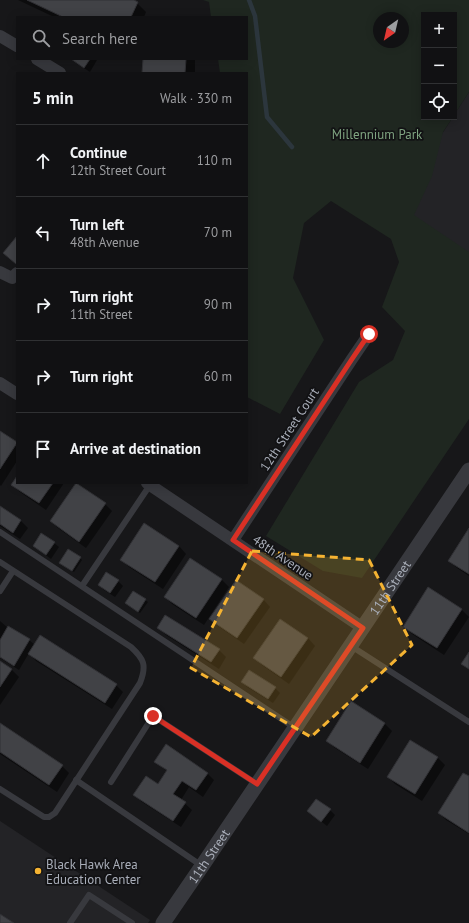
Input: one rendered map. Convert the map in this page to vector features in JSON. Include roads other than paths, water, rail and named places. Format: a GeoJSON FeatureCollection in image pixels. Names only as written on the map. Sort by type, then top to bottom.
{"type":"FeatureCollection","features":[{"type":"Feature","properties":{"kind":"street"},"geometry":{"type":"LineString","coordinates":[[0,36],[16,45]]}},
{"type":"Feature","properties":{"kind":"street"},"geometry":{"type":"LineString","coordinates":[[39,60],[58,72]]}},
{"type":"Feature","properties":{"kind":"street"},"geometry":{"type":"LineString","coordinates":[[0,272],[14,276]]}},
{"type":"Feature","properties":{"kind":"street","name":"12th Street Court"},"geometry":{"type":"LineString","coordinates":[[233,540],[369,334]]}},
{"type":"Feature","properties":{"kind":"street"},"geometry":{"type":"LineString","coordinates":[[0,383],[16,393]]}},
{"type":"Feature","properties":{"kind":"street","name":"11th Street"},"geometry":{"type":"LineString","coordinates":[[163,923],[469,470]]}},
{"type":"Feature","properties":{"kind":"street","name":"48th Avenue"},"geometry":{"type":"LineString","coordinates":[[149,484],[363,628]]}},
{"type":"Feature","properties":{"kind":"lane"},"geometry":{"type":"LineString","coordinates":[[82,586],[149,484]]}},
{"type":"Feature","properties":{"kind":"lane"},"geometry":{"type":"LineString","coordinates":[[0,532],[295,728]]}},
{"type":"Feature","properties":{"kind":"lane"},"geometry":{"type":"LineString","coordinates":[[0,562],[131,646],[140,655],[144,665],[144,674],[140,683],[55,813],[49,817],[44,817],[0,789]]}},
{"type":"Feature","properties":{"kind":"lane"},"geometry":{"type":"LineString","coordinates":[[0,591],[13,571]]}},
{"type":"Feature","properties":{"kind":"lane"},"geometry":{"type":"LineString","coordinates":[[350,646],[469,722]]}},
{"type":"Feature","properties":{"kind":"lane"},"geometry":{"type":"LineString","coordinates":[[111,782],[153,716],[257,784]]}},
{"type":"Feature","properties":{"kind":"lane"},"geometry":{"type":"LineString","coordinates":[[76,780],[202,866]]}},
{"type":"Feature","properties":{"kind":"lane"},"geometry":{"type":"LineString","coordinates":[[70,923],[89,895],[132,923]]}},
{"type":"Feature","properties":{"kind":"waterway"},"geometry":{"type":"LineString","coordinates":[[249,0],[255,16],[267,117],[292,147]]}},
{"type":"Feature","properties":{"kind":"place","name":"Black Hawk Area Education Center"},"geometry":{"type":"Point","coordinates":[38,871]}},
{"type":"Feature","properties":{"kind":"park label","name":"Millennium Park"},"geometry":{"type":"Point","coordinates":[377,134]}}]}
